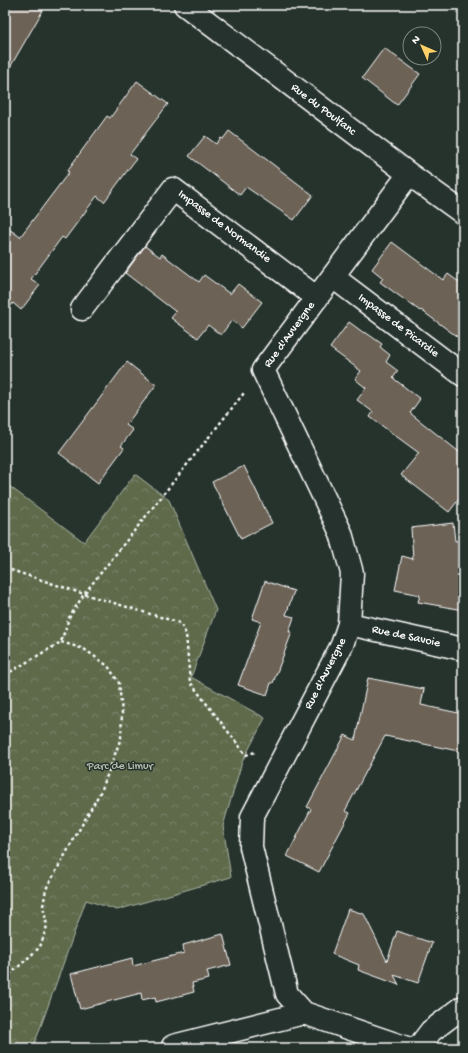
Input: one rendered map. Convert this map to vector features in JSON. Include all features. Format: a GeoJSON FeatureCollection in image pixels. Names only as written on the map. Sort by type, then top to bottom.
{"type":"FeatureCollection","features":[{"type":"Feature","properties":{"kind":"street","name":"Rue du Poulfanc"},"geometry":{"type":"LineString","coordinates":[[188,6],[409,174],[463,213]]}},
{"type":"Feature","properties":{"kind":"street","name":"Rue d'Auvergne"},"geometry":{"type":"LineString","coordinates":[[407,1048],[304,1013],[287,994],[251,847],[252,817],[342,645],[349,624],[352,573],[341,533],[263,370],[409,174]]}},
{"type":"Feature","properties":{"kind":"street","name":"Impasse de Normandie"},"geometry":{"type":"LineString","coordinates":[[82,309],[173,189],[317,298]]}},
{"type":"Feature","properties":{"kind":"street","name":"Impasse de Picardie"},"geometry":{"type":"LineString","coordinates":[[333,277],[463,375]]}},
{"type":"Feature","properties":{"kind":"street","name":"Rue de Savoie"},"geometry":{"type":"LineString","coordinates":[[349,624],[463,649]]}},
{"type":"Feature","properties":{"kind":"street"},"geometry":{"type":"LineString","coordinates":[[418,1048],[431,1030],[463,1007]]}},
{"type":"Feature","properties":{"kind":"street"},"geometry":{"type":"LineString","coordinates":[[173,1048],[174,1046],[304,1013]]}},
{"type":"Feature","properties":{"kind":"path"},"geometry":{"type":"LineString","coordinates":[[5,676],[61,642],[69,618],[84,594],[263,370]]}},
{"type":"Feature","properties":{"kind":"path"},"geometry":{"type":"LineString","coordinates":[[5,568],[180,623],[186,634],[190,682],[241,749],[246,755],[264,748],[283,757]]}},
{"type":"Feature","properties":{"kind":"path"},"geometry":{"type":"LineString","coordinates":[[5,979],[40,947],[47,926],[43,906],[46,889],[102,789],[121,738],[122,713],[119,683],[108,666],[84,649],[61,642]]}},
{"type":"Feature","properties":{"kind":"green space","name":"Parc de Limur"},"geometry":{"type":"Polygon","coordinates":[[[135,474],[169,500],[216,610],[191,677],[265,718],[242,762],[223,826],[231,877],[117,910],[86,900],[33,1048],[5,1048],[5,483],[84,542],[135,474]]]}},
{"type":"Feature","properties":{"kind":"building"},"geometry":{"type":"Polygon","coordinates":[[[5,5],[46,5],[5,76],[5,5]]]}},
{"type":"Feature","properties":{"kind":"building"},"geometry":{"type":"Polygon","coordinates":[[[384,48],[402,61],[402,66],[409,66],[420,74],[397,105],[362,78],[384,48]]]}},
{"type":"Feature","properties":{"kind":"building"},"geometry":{"type":"Polygon","coordinates":[[[137,81],[168,104],[130,154],[136,159],[104,202],[97,196],[65,239],[62,237],[31,279],[40,285],[21,310],[13,303],[5,314],[5,226],[20,237],[69,172],[67,171],[107,116],[110,118],[137,81]]]}},
{"type":"Feature","properties":{"kind":"building"},"geometry":{"type":"Polygon","coordinates":[[[229,131],[313,195],[294,220],[246,187],[240,195],[189,156],[205,136],[216,144],[221,138],[223,139],[229,131]]]}},
{"type":"Feature","properties":{"kind":"building"},"geometry":{"type":"Polygon","coordinates":[[[392,242],[443,280],[448,274],[463,285],[463,341],[380,282],[383,278],[372,269],[392,242]]]}},
{"type":"Feature","properties":{"kind":"building"},"geometry":{"type":"Polygon","coordinates":[[[145,246],[160,257],[162,254],[199,282],[204,275],[230,294],[238,284],[262,302],[242,328],[232,320],[221,335],[208,325],[198,338],[171,318],[176,312],[125,273],[145,246]]]}},
{"type":"Feature","properties":{"kind":"building"},"geometry":{"type":"Polygon","coordinates":[[[349,322],[382,344],[380,347],[390,355],[386,362],[398,371],[393,378],[420,399],[410,413],[463,455],[463,494],[449,512],[401,475],[419,453],[370,417],[373,412],[357,400],[366,388],[355,379],[361,371],[330,348],[349,322]]]}},
{"type":"Feature","properties":{"kind":"building"},"geometry":{"type":"Polygon","coordinates":[[[127,362],[156,385],[126,425],[133,430],[121,446],[124,448],[98,483],[59,453],[127,362]]]}},
{"type":"Feature","properties":{"kind":"building"},"geometry":{"type":"Polygon","coordinates":[[[244,466],[272,523],[241,539],[212,482],[244,466]]]}},
{"type":"Feature","properties":{"kind":"building"},"geometry":{"type":"Polygon","coordinates":[[[453,523],[455,541],[463,540],[463,610],[418,602],[420,595],[395,590],[402,556],[413,559],[411,528],[453,523]]]}},
{"type":"Feature","properties":{"kind":"building"},"geometry":{"type":"Polygon","coordinates":[[[265,581],[294,591],[286,615],[294,617],[289,632],[292,632],[267,695],[238,685],[261,622],[252,619],[265,581]]]}},
{"type":"Feature","properties":{"kind":"building"},"geometry":{"type":"Polygon","coordinates":[[[368,678],[424,689],[421,705],[463,714],[463,752],[385,736],[345,811],[350,813],[319,872],[287,856],[311,809],[307,807],[345,735],[355,740],[368,678]]]}},
{"type":"Feature","properties":{"kind":"building"},"geometry":{"type":"Polygon","coordinates":[[[348,909],[364,914],[387,961],[397,931],[432,943],[418,983],[394,975],[399,985],[358,970],[359,965],[332,954],[348,909]]]}},
{"type":"Feature","properties":{"kind":"building"},"geometry":{"type":"Polygon","coordinates":[[[223,934],[231,965],[207,971],[209,979],[192,983],[194,992],[156,1002],[155,997],[142,1000],[141,993],[80,1009],[71,974],[132,958],[133,966],[184,953],[183,945],[223,934]]]}}]}
